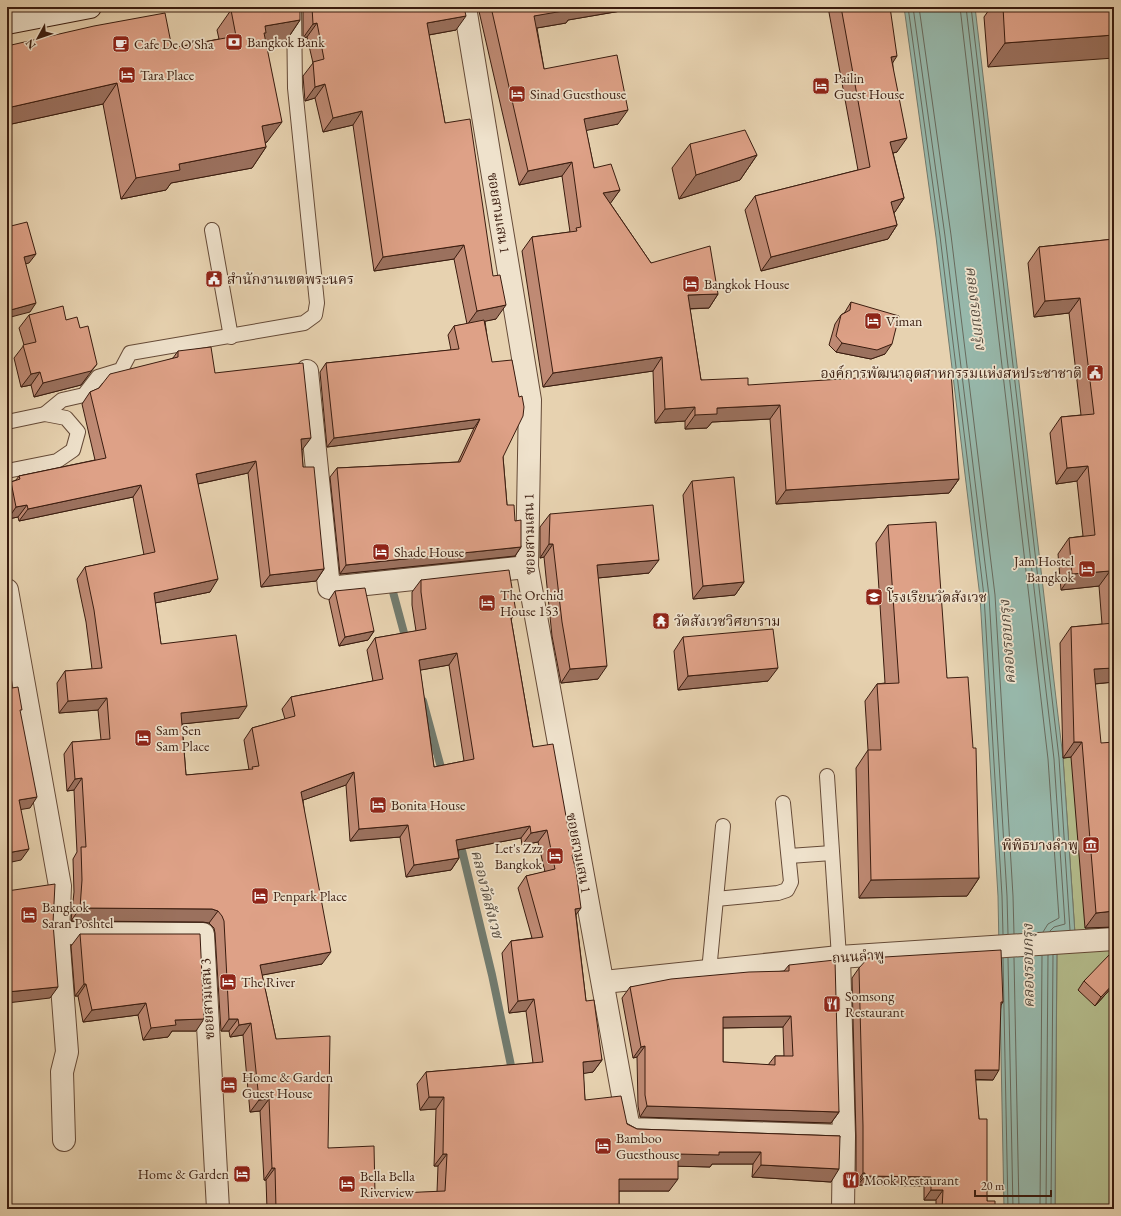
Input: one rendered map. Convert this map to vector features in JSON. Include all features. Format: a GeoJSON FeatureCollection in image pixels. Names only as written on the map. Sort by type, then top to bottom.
{"type":"FeatureCollection","features":[{"type":"Feature","properties":{"kind":"street"},"geometry":{"type":"LineString","coordinates":[[7,23],[66,9],[90,7]]}},
{"type":"Feature","properties":{"kind":"street","name":"ซอยสามเสน 1"},"geometry":{"type":"LineString","coordinates":[[465,7],[530,400],[527,568],[559,751],[604,982],[630,1129],[844,1136]]}},
{"type":"Feature","properties":{"kind":"street"},"geometry":{"type":"LineString","coordinates":[[307,371],[329,588],[527,568]]}},
{"type":"Feature","properties":{"kind":"street"},"geometry":{"type":"LineString","coordinates":[[7,590],[60,886],[58,933],[67,1052],[62,1072],[64,1140]]}},
{"type":"Feature","properties":{"kind":"street","name":"ซอยสามเสน 3"},"geometry":{"type":"LineString","coordinates":[[58,933],[203,934],[218,1209]]}},
{"type":"Feature","properties":{"kind":"street","name":"ถนนลำพู"},"geometry":{"type":"LineString","coordinates":[[604,982],[839,957],[1104,940]]}},
{"type":"Feature","properties":{"kind":"street"},"geometry":{"type":"LineString","coordinates":[[839,957],[844,1136],[843,1209]]}},
{"type":"Feature","properties":{"kind":"lane"},"geometry":{"type":"LineString","coordinates":[[45,414],[62,400],[84,395],[98,377],[122,370],[130,353],[231,337],[304,323],[315,315],[317,303],[295,88],[294,7]]}},
{"type":"Feature","properties":{"kind":"lane"},"geometry":{"type":"LineString","coordinates":[[212,230],[231,337]]}},
{"type":"Feature","properties":{"kind":"lane"},"geometry":{"type":"LineString","coordinates":[[7,422],[45,414],[66,418],[78,432],[73,450],[57,461],[7,471]]}},
{"type":"Feature","properties":{"kind":"lane"},"geometry":{"type":"LineString","coordinates":[[827,776],[839,957]]}},
{"type":"Feature","properties":{"kind":"lane"},"geometry":{"type":"LineString","coordinates":[[716,898],[778,894],[787,890],[791,882],[783,803]]}},
{"type":"Feature","properties":{"kind":"lane"},"geometry":{"type":"LineString","coordinates":[[709,971],[723,826]]}},
{"type":"Feature","properties":{"kind":"lane"},"geometry":{"type":"LineString","coordinates":[[789,856],[832,853]]}},
{"type":"Feature","properties":{"kind":"green space","name":"พิพิธบางลำพู"},"geometry":{"type":"Polygon","coordinates":[[[1114,754],[1114,932],[1075,934],[1063,758],[1114,754]]]}},
{"type":"Feature","properties":{"kind":"green space"},"geometry":{"type":"Polygon","coordinates":[[[1114,949],[1114,1209],[1055,1209],[1057,952],[1114,949]]]}},
{"type":"Feature","properties":{"kind":"water","name":"คลองรอบกรุง"},"geometry":{"type":"Polygon","coordinates":[[[904,7],[975,7],[1063,758],[1075,934],[1057,935],[1055,1209],[1004,1209],[998,896],[980,597],[936,237],[904,7]]]}},
{"type":"Feature","properties":{"kind":"building"},"geometry":{"type":"Polygon","coordinates":[[[250,7],[300,7],[300,20],[265,26],[266,33],[264,33],[282,122],[262,126],[266,147],[179,164],[180,170],[136,178],[117,83],[7,108],[7,46],[94,26],[165,13],[172,48],[236,36],[231,10],[250,7]]]}},
{"type":"Feature","properties":{"kind":"building"},"geometry":{"type":"Polygon","coordinates":[[[312,7],[464,7],[466,16],[427,23],[445,123],[470,119],[493,276],[500,275],[506,305],[477,311],[464,245],[383,257],[362,111],[333,118],[325,84],[315,87],[313,62],[324,59],[317,23],[313,24],[312,7]]]}},
{"type":"Feature","properties":{"kind":"building"},"geometry":{"type":"Polygon","coordinates":[[[491,7],[575,7],[575,9],[534,16],[544,69],[617,55],[628,110],[584,119],[594,168],[611,164],[620,190],[603,193],[651,263],[710,246],[718,294],[688,295],[701,380],[748,378],[748,385],[951,372],[959,479],[786,490],[780,405],[717,408],[717,414],[695,415],[695,407],[665,409],[662,357],[553,373],[532,237],[577,231],[576,228],[581,227],[572,162],[528,171],[491,7]]]}},
{"type":"Feature","properties":{"kind":"building"},"geometry":{"type":"Polygon","coordinates":[[[841,7],[890,7],[897,56],[891,57],[907,138],[890,142],[904,198],[891,202],[897,225],[771,257],[755,196],[870,167],[841,7]]]}},
{"type":"Feature","properties":{"kind":"building"},"geometry":{"type":"Polygon","coordinates":[[[1003,7],[1114,7],[1114,35],[1005,43],[1003,7]]]}},
{"type":"Feature","properties":{"kind":"building"},"geometry":{"type":"Polygon","coordinates":[[[745,130],[757,155],[696,175],[690,144],[745,130]]]}},
{"type":"Feature","properties":{"kind":"building"},"geometry":{"type":"Polygon","coordinates":[[[27,222],[36,254],[24,257],[36,303],[7,311],[7,227],[27,222]]]}},
{"type":"Feature","properties":{"kind":"building","name":"องค์การพัฒนาอุตสาหกรรมแห่งสหประชาชาติ"},"geometry":{"type":"Polygon","coordinates":[[[1114,239],[1114,615],[1110,571],[1072,574],[1069,538],[1095,535],[1088,466],[1067,468],[1061,417],[1094,414],[1080,298],[1045,301],[1039,247],[1114,239]]]}},
{"type":"Feature","properties":{"kind":"building"},"geometry":{"type":"Polygon","coordinates":[[[851,302],[899,316],[892,344],[877,350],[842,343],[836,336],[841,315],[850,310],[851,302]]]}},
{"type":"Feature","properties":{"kind":"building"},"geometry":{"type":"Polygon","coordinates":[[[63,306],[66,320],[77,317],[80,328],[88,326],[97,364],[91,371],[43,383],[40,372],[31,374],[23,345],[36,342],[29,315],[63,306]]]}},
{"type":"Feature","properties":{"kind":"building"},"geometry":{"type":"Polygon","coordinates":[[[484,320],[492,362],[512,360],[519,397],[522,396],[524,407],[523,416],[503,457],[507,505],[514,505],[515,521],[521,520],[521,547],[346,565],[337,468],[460,462],[480,419],[334,438],[326,363],[459,349],[454,326],[484,320]]]}},
{"type":"Feature","properties":{"kind":"building"},"geometry":{"type":"Polygon","coordinates":[[[211,347],[215,373],[303,363],[311,438],[301,439],[303,467],[314,467],[324,569],[270,575],[256,461],[196,474],[218,579],[154,593],[161,644],[236,635],[247,706],[181,713],[186,775],[253,769],[252,767],[259,766],[252,728],[295,716],[291,697],[383,679],[375,638],[426,629],[421,592],[421,580],[509,570],[516,612],[510,613],[533,747],[553,744],[569,833],[571,833],[574,855],[572,855],[576,871],[581,908],[575,909],[586,1001],[594,1000],[602,1060],[583,1062],[585,1100],[621,1096],[627,1124],[637,1129],[840,1136],[839,1169],[761,1165],[761,1152],[719,1152],[719,1155],[678,1154],[678,1179],[619,1179],[619,1209],[276,1209],[275,1168],[272,1168],[269,1099],[259,1100],[251,1023],[239,1025],[238,1019],[229,1019],[224,921],[222,916],[218,911],[212,909],[80,908],[82,880],[81,847],[86,847],[82,778],[75,779],[72,742],[110,739],[107,698],[68,701],[65,671],[102,668],[94,610],[85,567],[155,552],[141,485],[28,509],[27,505],[16,507],[11,482],[20,479],[19,476],[106,458],[90,392],[99,388],[110,374],[178,357],[178,351],[211,347]],[[457,653],[419,660],[434,767],[474,759],[457,653]],[[354,772],[301,792],[331,952],[260,965],[276,1039],[330,1036],[328,1148],[374,1146],[375,1194],[445,1191],[447,1154],[443,1154],[444,1097],[429,1097],[426,1072],[543,1062],[534,999],[518,1001],[511,941],[543,937],[526,876],[555,869],[547,830],[531,833],[530,826],[456,840],[459,858],[414,865],[408,825],[359,829],[354,772]]]}},
{"type":"Feature","properties":{"kind":"building"},"geometry":{"type":"Polygon","coordinates":[[[734,477],[744,582],[703,586],[692,481],[734,477]]]}},
{"type":"Feature","properties":{"kind":"building"},"geometry":{"type":"Polygon","coordinates":[[[653,505],[659,560],[597,565],[607,666],[570,669],[562,622],[553,544],[549,544],[550,514],[653,505]]]}},
{"type":"Feature","properties":{"kind":"building"},"geometry":{"type":"Polygon","coordinates":[[[936,522],[947,678],[968,677],[973,748],[976,748],[979,878],[871,880],[868,750],[881,750],[877,684],[899,683],[888,525],[936,522]]]}},
{"type":"Feature","properties":{"kind":"building"},"geometry":{"type":"Polygon","coordinates":[[[365,588],[374,631],[345,637],[335,591],[365,588]]]}},
{"type":"Feature","properties":{"kind":"building"},"geometry":{"type":"Polygon","coordinates":[[[1114,623],[1114,668],[1094,669],[1101,743],[1114,742],[1114,911],[1096,913],[1082,742],[1074,742],[1071,627],[1114,623]]]}},
{"type":"Feature","properties":{"kind":"building"},"geometry":{"type":"Polygon","coordinates":[[[773,629],[778,668],[688,676],[683,637],[773,629]]]}},
{"type":"Feature","properties":{"kind":"building"},"geometry":{"type":"Polygon","coordinates":[[[7,672],[12,688],[18,687],[22,710],[20,710],[37,797],[19,800],[29,849],[7,853],[7,672]]]}},
{"type":"Feature","properties":{"kind":"building"},"geometry":{"type":"Polygon","coordinates":[[[55,884],[53,923],[58,987],[7,992],[7,891],[55,884]]]}},
{"type":"Feature","properties":{"kind":"building"},"geometry":{"type":"Polygon","coordinates":[[[80,934],[200,934],[204,1019],[175,1020],[176,1025],[151,1028],[146,1003],[92,1010],[86,984],[84,984],[80,934]]]}},
{"type":"Feature","properties":{"kind":"building"},"geometry":{"type":"Polygon","coordinates":[[[1001,950],[1003,1002],[1001,1002],[999,1070],[975,1070],[979,1119],[987,1119],[987,1201],[995,1201],[995,1209],[942,1209],[943,1190],[931,1190],[931,1177],[865,1176],[865,1173],[863,1173],[859,968],[868,958],[1001,950]]]}},
{"type":"Feature","properties":{"kind":"building"},"geometry":{"type":"Polygon","coordinates":[[[1110,954],[1114,959],[1114,983],[1101,997],[1084,981],[1110,954]]]}},
{"type":"Feature","properties":{"kind":"building"},"geometry":{"type":"Polygon","coordinates":[[[835,960],[839,1112],[647,1106],[645,1095],[645,1046],[641,1047],[630,987],[671,979],[749,972],[789,971],[789,965],[835,960]],[[791,1016],[723,1017],[723,1062],[775,1065],[775,1056],[793,1056],[791,1016]]]}},
{"type":"Feature","properties":{"kind":"waterway","name":"คลองวัดสังเวช"},"geometry":{"type":"LineString","coordinates":[[393,592],[407,644]]}},
{"type":"Feature","properties":{"kind":"waterway","name":"คลองวัดสังเวช"},"geometry":{"type":"LineString","coordinates":[[423,701],[443,775]]}},
{"type":"Feature","properties":{"kind":"waterway","name":"คลองวัดสังเวช"},"geometry":{"type":"LineString","coordinates":[[459,838],[492,975],[513,1075]]}},
{"type":"Feature","properties":{"kind":"place","name":"Bangkok Bank"},"geometry":{"type":"Point","coordinates":[234,42]}},
{"type":"Feature","properties":{"kind":"place","name":"Cafe De O'Sha"},"geometry":{"type":"Point","coordinates":[121,44]}},
{"type":"Feature","properties":{"kind":"place","name":"Tara Place"},"geometry":{"type":"Point","coordinates":[127,75]}},
{"type":"Feature","properties":{"kind":"place","name":"Pailin Guest House"},"geometry":{"type":"Point","coordinates":[821,86]}},
{"type":"Feature","properties":{"kind":"place","name":"Sinad Guesthouse"},"geometry":{"type":"Point","coordinates":[517,94]}},
{"type":"Feature","properties":{"kind":"place","name":"สำนักงานเขตพระนคร"},"geometry":{"type":"Point","coordinates":[214,279]}},
{"type":"Feature","properties":{"kind":"place","name":"Bangkok House"},"geometry":{"type":"Point","coordinates":[691,284]}},
{"type":"Feature","properties":{"kind":"place","name":"Viman"},"geometry":{"type":"Point","coordinates":[873,321]}},
{"type":"Feature","properties":{"kind":"place","name":"องค์การพัฒนาอุตสาหกรรมแห่งสหประชาชาติ"},"geometry":{"type":"Point","coordinates":[1095,373]}},
{"type":"Feature","properties":{"kind":"place","name":"Shade House"},"geometry":{"type":"Point","coordinates":[381,552]}},
{"type":"Feature","properties":{"kind":"place","name":"Jam Hostel Bangkok"},"geometry":{"type":"Point","coordinates":[1087,569]}},
{"type":"Feature","properties":{"kind":"place","name":"โรงเรียนวัดสังเวช"},"geometry":{"type":"Point","coordinates":[874,597]}},
{"type":"Feature","properties":{"kind":"place","name":"The Orchid House 153"},"geometry":{"type":"Point","coordinates":[487,603]}},
{"type":"Feature","properties":{"kind":"place","name":"วัดสังเวชวิศยาราม"},"geometry":{"type":"Point","coordinates":[661,621]}},
{"type":"Feature","properties":{"kind":"place","name":"Sam Sen Sam Place"},"geometry":{"type":"Point","coordinates":[143,738]}},
{"type":"Feature","properties":{"kind":"place","name":"Bonita House"},"geometry":{"type":"Point","coordinates":[378,805]}},
{"type":"Feature","properties":{"kind":"place","name":"พิพิธบางลำพู"},"geometry":{"type":"Point","coordinates":[1091,845]}},
{"type":"Feature","properties":{"kind":"place","name":"Let's Zzz Bangkok"},"geometry":{"type":"Point","coordinates":[555,856]}},
{"type":"Feature","properties":{"kind":"place","name":"Penpark Place"},"geometry":{"type":"Point","coordinates":[260,896]}},
{"type":"Feature","properties":{"kind":"place","name":"Bangkok Saran Poshtel"},"geometry":{"type":"Point","coordinates":[29,915]}},
{"type":"Feature","properties":{"kind":"place","name":"The River"},"geometry":{"type":"Point","coordinates":[228,982]}},
{"type":"Feature","properties":{"kind":"place","name":"Somsong Restaurant"},"geometry":{"type":"Point","coordinates":[832,1004]}},
{"type":"Feature","properties":{"kind":"place","name":"Home & Garden Guest House"},"geometry":{"type":"Point","coordinates":[229,1085]}},
{"type":"Feature","properties":{"kind":"place","name":"Bamboo Guesthouse"},"geometry":{"type":"Point","coordinates":[603,1146]}},
{"type":"Feature","properties":{"kind":"place","name":"Home & Garden"},"geometry":{"type":"Point","coordinates":[242,1174]}},
{"type":"Feature","properties":{"kind":"place","name":"Mook Restaurant"},"geometry":{"type":"Point","coordinates":[851,1180]}},
{"type":"Feature","properties":{"kind":"place","name":"Bella Bella Riverview"},"geometry":{"type":"Point","coordinates":[347,1184]}}]}
